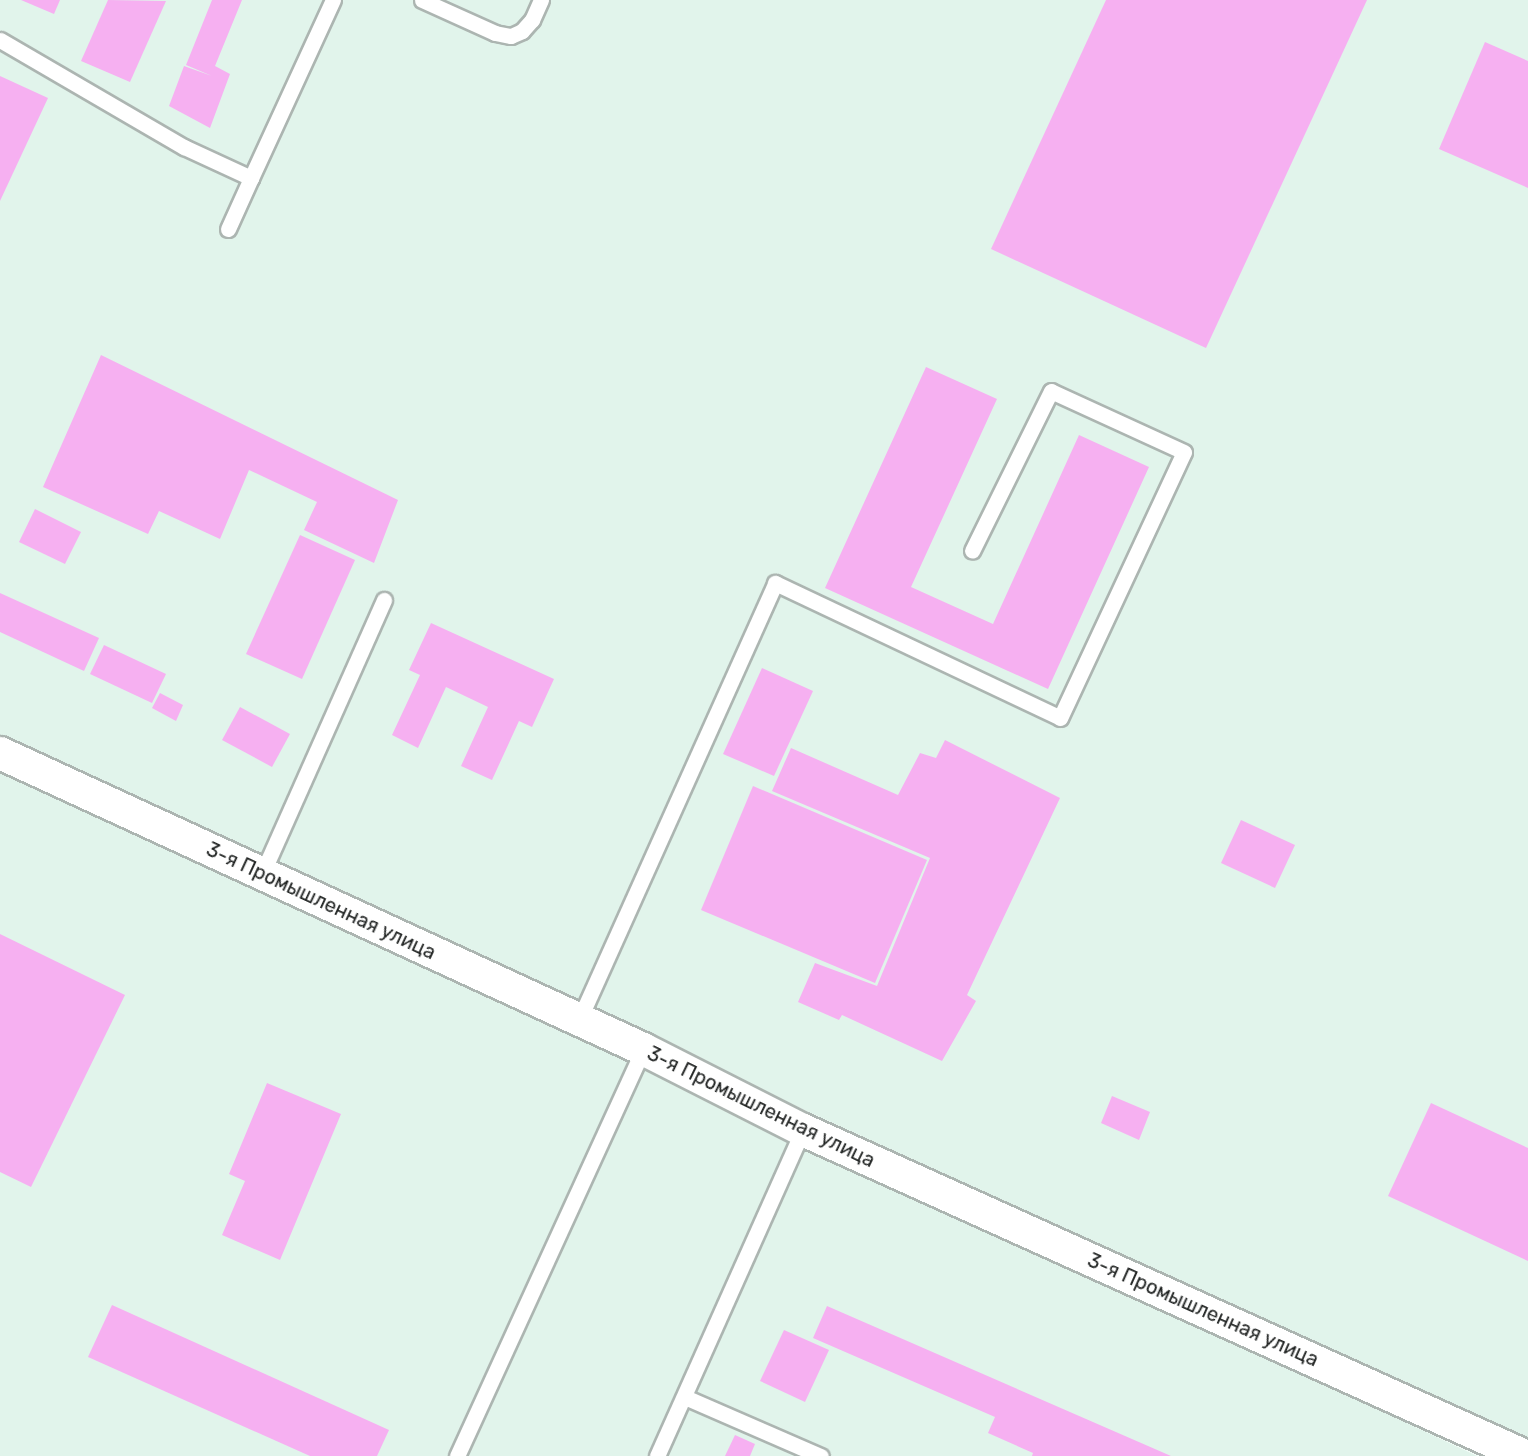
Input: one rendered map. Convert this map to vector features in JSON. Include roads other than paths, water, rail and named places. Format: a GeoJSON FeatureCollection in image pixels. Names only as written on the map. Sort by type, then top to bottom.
{"type":"FeatureCollection","features":[{"type":"Feature","properties":{"kind":"street","name":"3-я Промышленная улица"},"geometry":{"type":"LineString","coordinates":[[0,753],[643,1049],[803,1130],[1514,1454]]}},
{"type":"Feature","properties":{"kind":"lane"},"geometry":{"type":"LineString","coordinates":[[228,229],[333,0]]}},
{"type":"Feature","properties":{"kind":"lane"},"geometry":{"type":"LineString","coordinates":[[422,0],[495,33],[511,36],[522,32],[532,20],[541,0]]}},
{"type":"Feature","properties":{"kind":"lane"},"geometry":{"type":"LineString","coordinates":[[0,40],[184,147],[252,178]]}},
{"type":"Feature","properties":{"kind":"lane"},"geometry":{"type":"LineString","coordinates":[[579,1020],[775,583],[1060,717],[1184,452],[1051,391],[972,551]]}},
{"type":"Feature","properties":{"kind":"lane"},"geometry":{"type":"LineString","coordinates":[[262,874],[384,600]]}},
{"type":"Feature","properties":{"kind":"lane"},"geometry":{"type":"LineString","coordinates":[[457,1456],[643,1049]]}},
{"type":"Feature","properties":{"kind":"lane"},"geometry":{"type":"LineString","coordinates":[[657,1456],[803,1130]]}},
{"type":"Feature","properties":{"kind":"lane"},"geometry":{"type":"LineString","coordinates":[[685,1397],[821,1456]]}}]}
